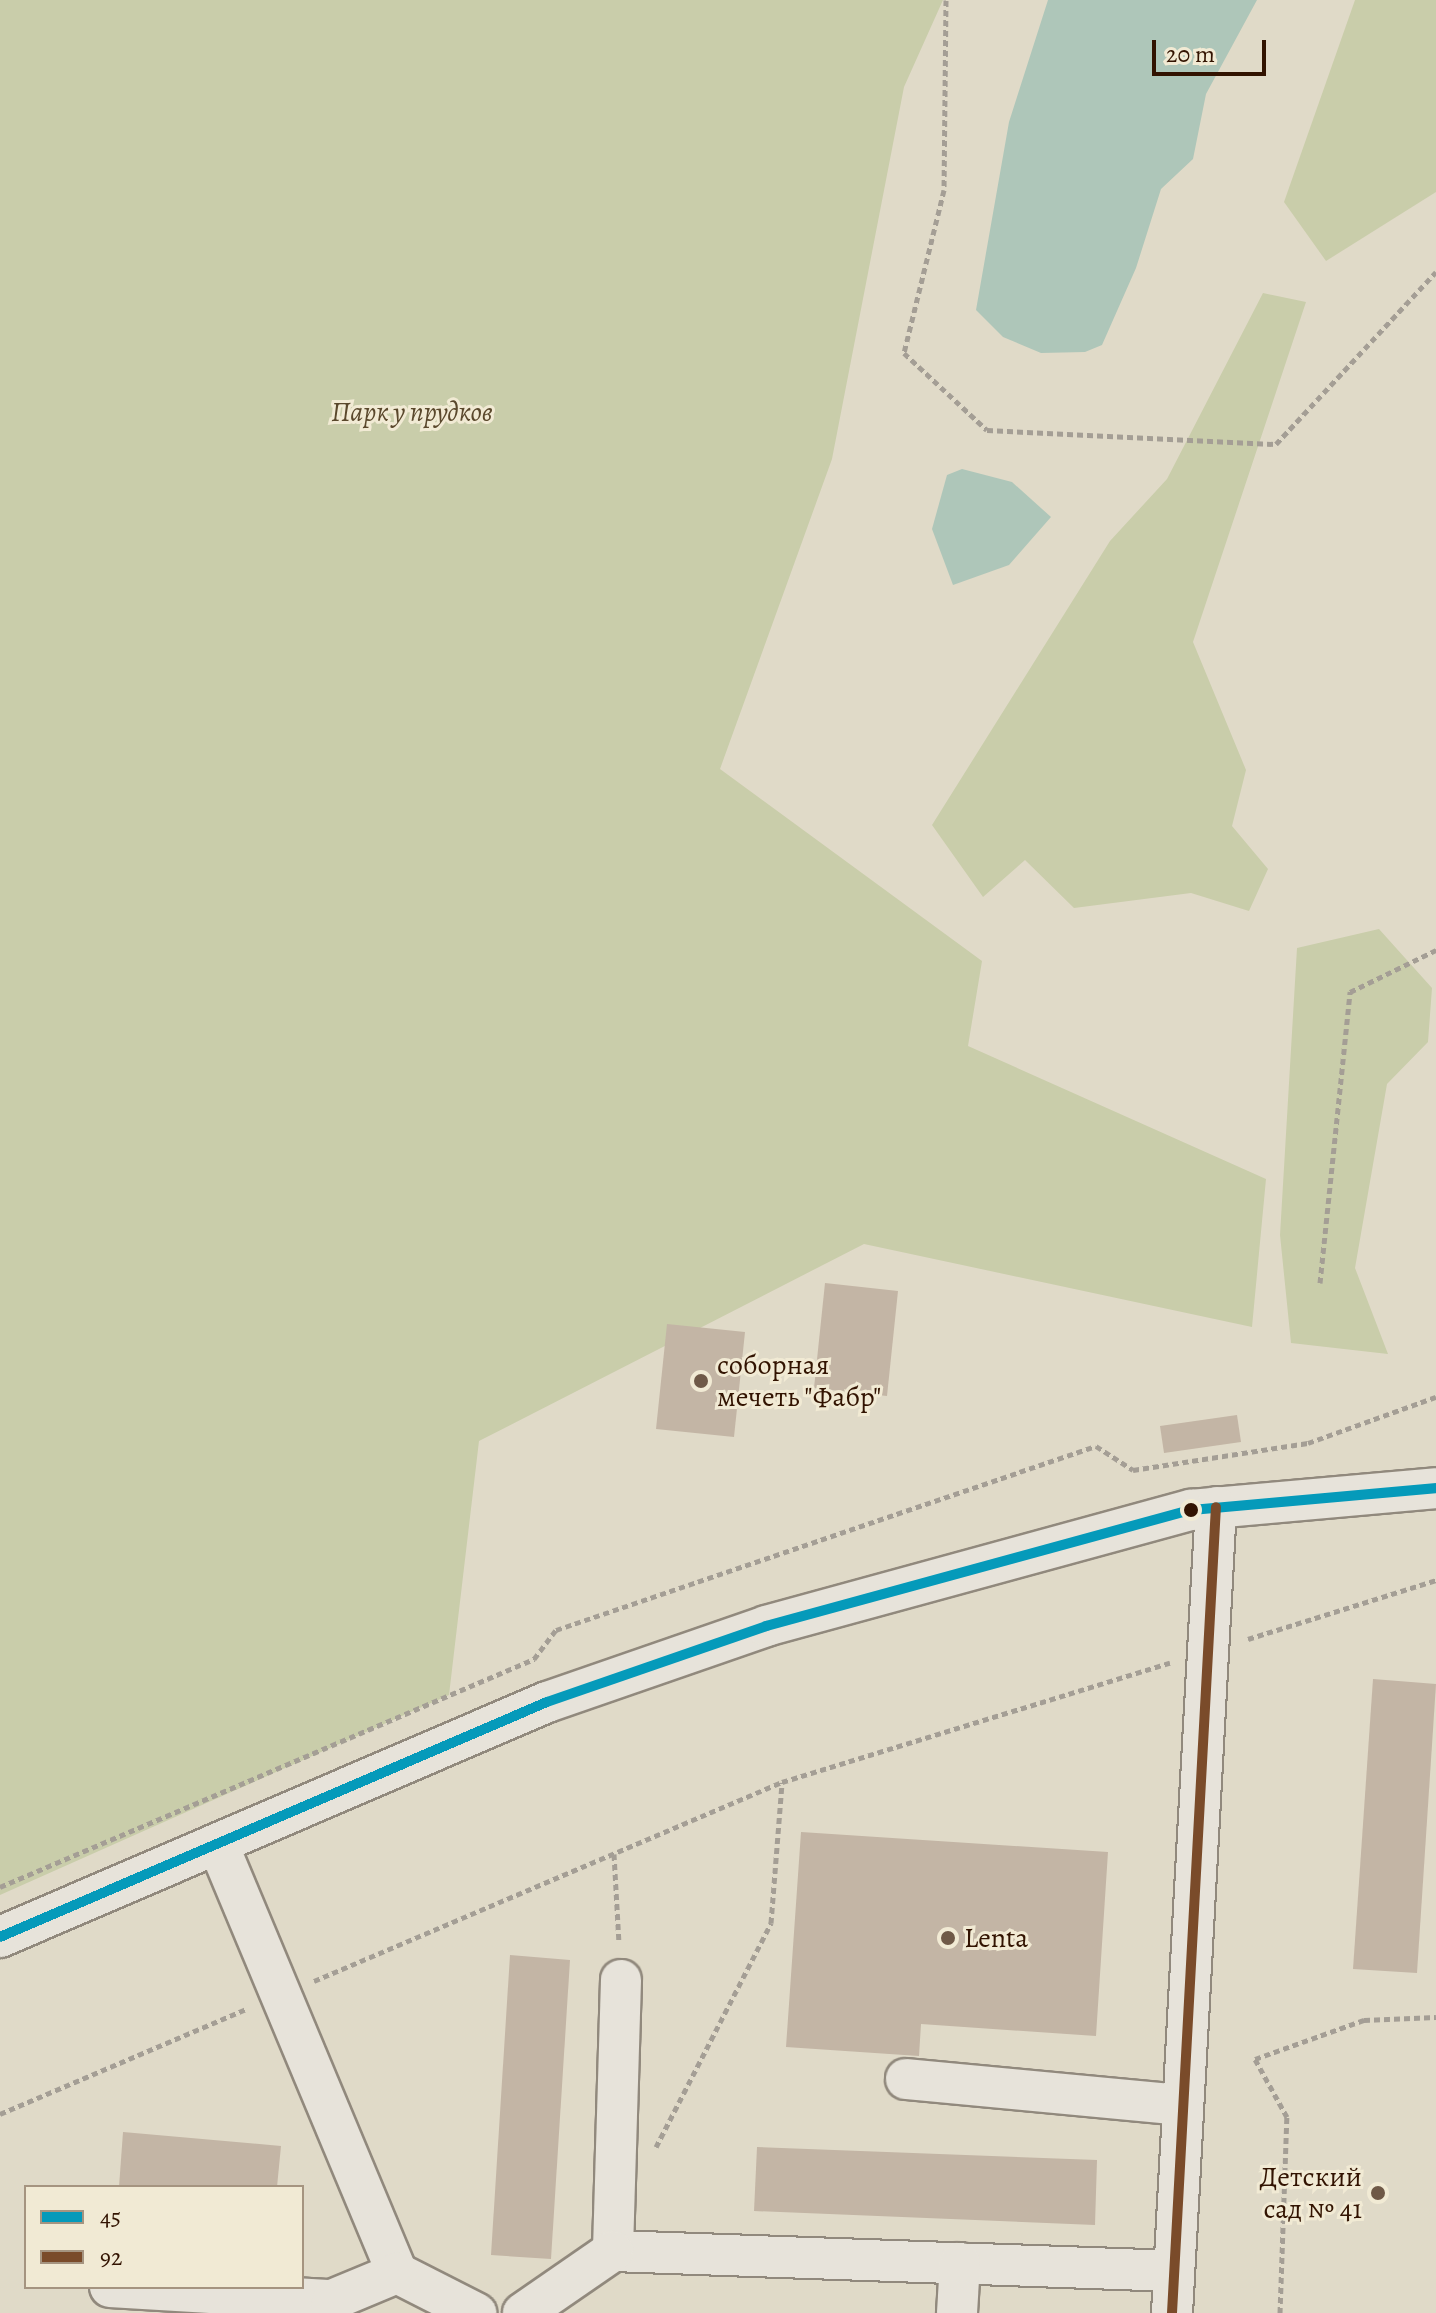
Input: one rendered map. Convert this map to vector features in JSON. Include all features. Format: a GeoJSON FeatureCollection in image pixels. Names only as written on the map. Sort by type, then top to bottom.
{"type":"FeatureCollection","features":[{"type":"Feature","properties":{"kind":"street"},"geometry":{"type":"LineString","coordinates":[[0,1937],[219,1847],[547,1702],[766,1626],[1216,1507],[1436,1488]]}},
{"type":"Feature","properties":{"kind":"street"},"geometry":{"type":"LineString","coordinates":[[1172,2313],[1216,1507]]}},
{"type":"Feature","properties":{"kind":"street"},"geometry":{"type":"LineString","coordinates":[[219,1847],[397,2273],[476,2313]]}},
{"type":"Feature","properties":{"kind":"street"},"geometry":{"type":"LineString","coordinates":[[613,2251],[621,1980]]}},
{"type":"Feature","properties":{"kind":"street"},"geometry":{"type":"LineString","coordinates":[[906,2079],[1182,2105]]}},
{"type":"Feature","properties":{"kind":"street"},"geometry":{"type":"LineString","coordinates":[[523,2313],[613,2251],[1174,2271]]}},
{"type":"Feature","properties":{"kind":"street"},"geometry":{"type":"LineString","coordinates":[[957,2313],[960,2263]]}},
{"type":"Feature","properties":{"kind":"street"},"geometry":{"type":"LineString","coordinates":[[133,2289],[331,2306],[397,2273]]}},
{"type":"Feature","properties":{"kind":"path"},"geometry":{"type":"LineString","coordinates":[[946,0],[944,190],[904,353],[987,430],[1276,444],[1436,272]]}},
{"type":"Feature","properties":{"kind":"path"},"geometry":{"type":"LineString","coordinates":[[1320,1283],[1350,992],[1436,950]]}},
{"type":"Feature","properties":{"kind":"path"},"geometry":{"type":"LineString","coordinates":[[0,2114],[782,1782],[1436,1580]]}},
{"type":"Feature","properties":{"kind":"path"},"geometry":{"type":"LineString","coordinates":[[613,2179],[642,2176],[771,1923],[782,1782]]}},
{"type":"Feature","properties":{"kind":"path"},"geometry":{"type":"LineString","coordinates":[[614,1854],[621,1980]]}},
{"type":"Feature","properties":{"kind":"path"},"geometry":{"type":"LineString","coordinates":[[1280,2313],[1287,2117],[1255,2059],[1364,2020],[1436,2017]]}},
{"type":"Feature","properties":{"kind":"green space","name":"Парк у прудков"},"geometry":{"type":"Polygon","coordinates":[[[0,0],[943,0],[904,87],[832,459],[720,769],[982,961],[968,1046],[1266,1179],[1252,1327],[864,1244],[479,1441],[449,1695],[0,1895],[0,0]]]}},
{"type":"Feature","properties":{"kind":"green space"},"geometry":{"type":"Polygon","coordinates":[[[1355,0],[1436,0],[1436,192],[1326,261],[1284,202],[1355,0]]]}},
{"type":"Feature","properties":{"kind":"green space"},"geometry":{"type":"Polygon","coordinates":[[[1263,293],[1306,302],[1193,642],[1246,770],[1232,826],[1268,869],[1249,911],[1191,893],[1074,908],[1025,860],[983,897],[932,825],[1110,541],[1167,479],[1263,293]]]}},
{"type":"Feature","properties":{"kind":"green space"},"geometry":{"type":"Polygon","coordinates":[[[1379,929],[1432,988],[1428,1042],[1387,1084],[1355,1268],[1388,1354],[1291,1343],[1280,1235],[1297,948],[1379,929]]]}},
{"type":"Feature","properties":{"kind":"shaded area"},"geometry":{"type":"Polygon","coordinates":[[[1048,0],[1257,0],[1206,94],[1193,159],[1161,189],[1136,268],[1102,345],[1085,352],[1041,353],[1003,337],[976,310],[1009,122],[1048,0]]]}},
{"type":"Feature","properties":{"kind":"shaded area"},"geometry":{"type":"Polygon","coordinates":[[[962,469],[1012,482],[1051,517],[1009,565],[953,585],[932,529],[947,475],[962,469]]]}},
{"type":"Feature","properties":{"kind":"building"},"geometry":{"type":"Polygon","coordinates":[[[825,1283],[898,1291],[887,1396],[814,1388],[825,1283]]]}},
{"type":"Feature","properties":{"kind":"building","name":"соборная мечеть \"Фабр\""},"geometry":{"type":"Polygon","coordinates":[[[667,1324],[745,1332],[734,1437],[656,1429],[667,1324]]]}},
{"type":"Feature","properties":{"kind":"building"},"geometry":{"type":"Polygon","coordinates":[[[1237,1415],[1241,1442],[1164,1453],[1160,1426],[1237,1415]]]}},
{"type":"Feature","properties":{"kind":"building"},"geometry":{"type":"Polygon","coordinates":[[[1373,1679],[1436,1684],[1417,1973],[1353,1969],[1373,1679]]]}},
{"type":"Feature","properties":{"kind":"building","name":"Lenta"},"geometry":{"type":"Polygon","coordinates":[[[801,1832],[1108,1852],[1096,2036],[921,2024],[919,2056],[786,2047],[801,1832]]]}},
{"type":"Feature","properties":{"kind":"building"},"geometry":{"type":"Polygon","coordinates":[[[510,1955],[570,1960],[551,2259],[491,2255],[510,1955]]]}},
{"type":"Feature","properties":{"kind":"building"},"geometry":{"type":"Polygon","coordinates":[[[123,2132],[281,2146],[277,2185],[119,2185],[123,2132]]]}},
{"type":"Feature","properties":{"kind":"building"},"geometry":{"type":"Polygon","coordinates":[[[757,2147],[1097,2160],[1095,2225],[754,2211],[757,2147]]]}},
{"type":"Feature","properties":{"kind":"transit line","name":"45"},"geometry":{"type":"LineString","coordinates":[[0,1937],[547,1702],[766,1626],[1191,1510],[1436,1488]]}},
{"type":"Feature","properties":{"kind":"transit line","name":"92"},"geometry":{"type":"LineString","coordinates":[[1172,2313],[1216,1507]]}},
{"type":"Feature","properties":{"kind":"place","name":"соборная мечеть \"Фабр\""},"geometry":{"type":"Point","coordinates":[701,1381]}},
{"type":"Feature","properties":{"kind":"place","name":"Lenta"},"geometry":{"type":"Point","coordinates":[948,1938]}},
{"type":"Feature","properties":{"kind":"place","name":"Детский сад № 41"},"geometry":{"type":"Point","coordinates":[1378,2193]}}]}
